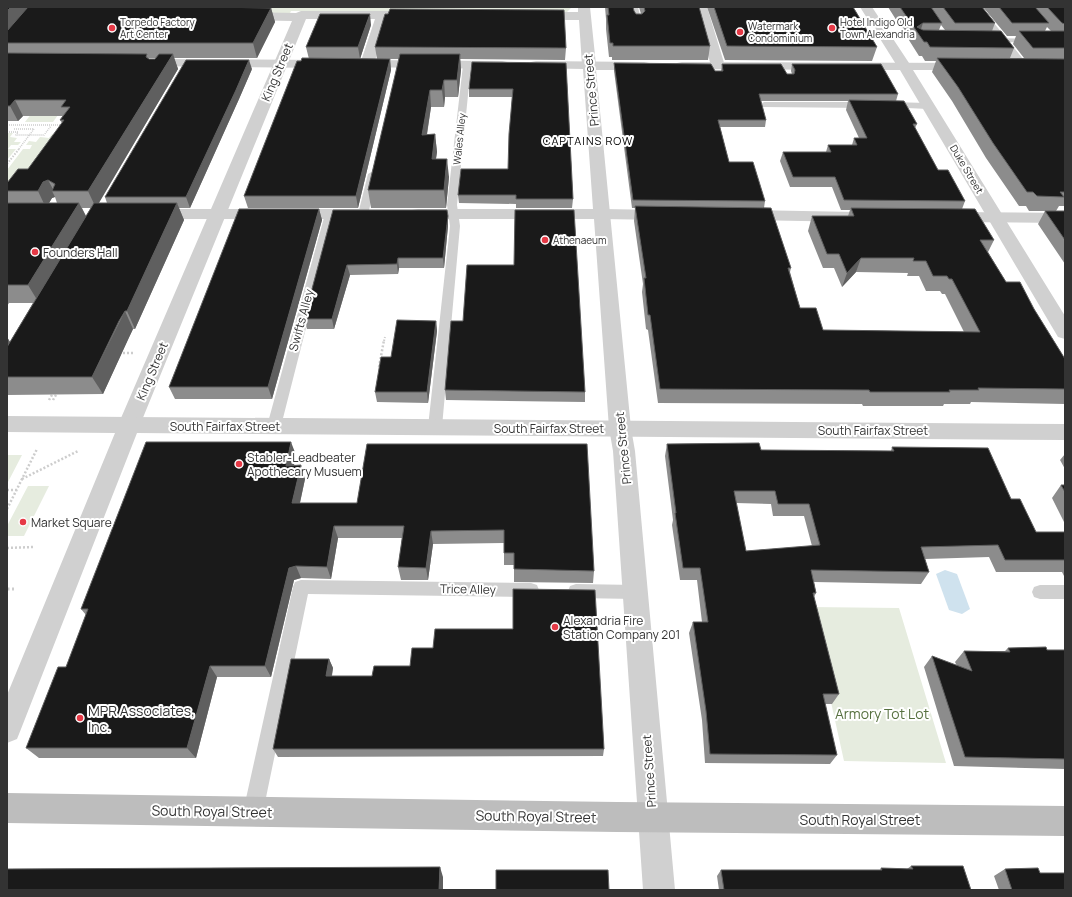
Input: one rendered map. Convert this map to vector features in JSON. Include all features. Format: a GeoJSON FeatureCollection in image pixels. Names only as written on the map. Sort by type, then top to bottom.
{"type":"FeatureCollection","features":[{"type":"Feature","properties":{"kind":"main road","name":"South Royal Street"},"geometry":{"type":"LineString","coordinates":[[7,808],[1065,821]]}},
{"type":"Feature","properties":{"kind":"street"},"geometry":{"type":"LineString","coordinates":[[701,7],[716,69]]}},
{"type":"Feature","properties":{"kind":"street","name":"Duke Street"},"geometry":{"type":"LineString","coordinates":[[866,7],[904,66],[1065,332]]}},
{"type":"Feature","properties":{"kind":"street"},"geometry":{"type":"LineString","coordinates":[[975,7],[1022,66]]}},
{"type":"Feature","properties":{"kind":"street"},"geometry":{"type":"LineString","coordinates":[[522,16],[584,12]]}},
{"type":"Feature","properties":{"kind":"street","name":"Prince Street"},"geometry":{"type":"LineString","coordinates":[[584,12],[620,428],[624,451],[659,890]]}},
{"type":"Feature","properties":{"kind":"street"},"geometry":{"type":"LineString","coordinates":[[236,16],[393,15],[367,64]]}},
{"type":"Feature","properties":{"kind":"street","name":"King Street"},"geometry":{"type":"LineString","coordinates":[[7,729],[129,425],[301,16]]}},
{"type":"Feature","properties":{"kind":"street"},"geometry":{"type":"LineString","coordinates":[[132,63],[160,67],[281,64],[367,64],[397,68],[467,65],[589,65],[785,70],[904,66],[976,66]]}},
{"type":"Feature","properties":{"kind":"street"},"geometry":{"type":"LineString","coordinates":[[1007,66],[1036,66]]}},
{"type":"Feature","properties":{"kind":"street"},"geometry":{"type":"LineString","coordinates":[[138,214],[371,214]]}},
{"type":"Feature","properties":{"kind":"street"},"geometry":{"type":"LineString","coordinates":[[401,214],[681,215]]}},
{"type":"Feature","properties":{"kind":"street"},"geometry":{"type":"LineString","coordinates":[[728,215],[869,217]]}},
{"type":"Feature","properties":{"kind":"street"},"geometry":{"type":"LineString","coordinates":[[932,217],[1065,218]]}},
{"type":"Feature","properties":{"kind":"street","name":"South Fairfax Street"},"geometry":{"type":"LineString","coordinates":[[7,424],[1065,432]]}},
{"type":"Feature","properties":{"kind":"lane"},"geometry":{"type":"LineString","coordinates":[[634,7],[638,24]]}},
{"type":"Feature","properties":{"kind":"lane"},"geometry":{"type":"LineString","coordinates":[[1043,29],[1053,41]]}},
{"type":"Feature","properties":{"kind":"lane"},"geometry":{"type":"LineString","coordinates":[[979,40],[1065,41]]}},
{"type":"Feature","properties":{"kind":"lane","name":"Wales Alley"},"geometry":{"type":"LineString","coordinates":[[436,427],[455,226],[452,205],[467,65]]}},
{"type":"Feature","properties":{"kind":"lane"},"geometry":{"type":"LineString","coordinates":[[764,105],[928,106]]}},
{"type":"Feature","properties":{"kind":"lane"},"geometry":{"type":"LineString","coordinates":[[371,214],[374,168]]}},
{"type":"Feature","properties":{"kind":"lane","name":"Swifts Alley"},"geometry":{"type":"LineString","coordinates":[[274,426],[330,214]]}},
{"type":"Feature","properties":{"kind":"lane","name":"Trice Alley"},"geometry":{"type":"LineString","coordinates":[[253,812],[301,587],[547,590]]}},
{"type":"Feature","properties":{"kind":"lane"},"geometry":{"type":"LineString","coordinates":[[563,591],[636,592]]}},
{"type":"Feature","properties":{"kind":"lane"},"geometry":{"type":"LineString","coordinates":[[1040,592],[1065,592]]}},
{"type":"Feature","properties":{"kind":"path"},"geometry":{"type":"LineString","coordinates":[[7,125],[67,125]]}},
{"type":"Feature","properties":{"kind":"path"},"geometry":{"type":"LineString","coordinates":[[7,164],[34,129],[14,129],[17,125]]}},
{"type":"Feature","properties":{"kind":"path"},"geometry":{"type":"LineString","coordinates":[[7,132],[18,132],[16,135],[44,135],[52,125]]}},
{"type":"Feature","properties":{"kind":"path"},"geometry":{"type":"LineString","coordinates":[[379,367],[385,337]]}},
{"type":"Feature","properties":{"kind":"path"},"geometry":{"type":"LineString","coordinates":[[115,353],[132,353]]}},
{"type":"Feature","properties":{"kind":"path"},"geometry":{"type":"LineString","coordinates":[[53,400],[60,386]]}},
{"type":"Feature","properties":{"kind":"path"},"geometry":{"type":"LineString","coordinates":[[49,400],[56,387]]}},
{"type":"Feature","properties":{"kind":"path"},"geometry":{"type":"LineString","coordinates":[[7,508],[38,449]]}},
{"type":"Feature","properties":{"kind":"path"},"geometry":{"type":"LineString","coordinates":[[22,480],[78,451]]}},
{"type":"Feature","properties":{"kind":"path"},"geometry":{"type":"LineString","coordinates":[[7,490],[17,490]]}},
{"type":"Feature","properties":{"kind":"path"},"geometry":{"type":"LineString","coordinates":[[7,548],[33,547]]}},
{"type":"Feature","properties":{"kind":"path"},"geometry":{"type":"LineString","coordinates":[[7,589],[14,589]]}},
{"type":"Feature","properties":{"kind":"green space"},"geometry":{"type":"Polygon","coordinates":[[[229,7],[571,8],[567,12],[558,13],[291,11],[289,15],[220,15],[229,7]]]}},
{"type":"Feature","properties":{"kind":"green space"},"geometry":{"type":"Polygon","coordinates":[[[55,83],[81,83],[53,122],[25,122],[55,83]]]}},
{"type":"Feature","properties":{"kind":"green space"},"geometry":{"type":"Polygon","coordinates":[[[7,133],[13,133],[10,137],[17,138],[14,142],[21,142],[18,145],[11,145],[8,149],[16,149],[7,160],[7,133]]]}},
{"type":"Feature","properties":{"kind":"green space"},"geometry":{"type":"Polygon","coordinates":[[[52,134],[68,134],[7,188],[7,170],[23,149],[30,149],[32,145],[26,145],[29,141],[36,142],[40,137],[49,138],[52,134]]]}},
{"type":"Feature","properties":{"kind":"green space"},"geometry":{"type":"Polygon","coordinates":[[[7,455],[22,455],[7,484],[7,455]]]}},
{"type":"Feature","properties":{"kind":"green space"},"geometry":{"type":"Polygon","coordinates":[[[28,486],[49,486],[24,536],[7,536],[7,526],[28,486]]]}},
{"type":"Feature","properties":{"kind":"green space","name":"Armory Tot Lot"},"geometry":{"type":"Polygon","coordinates":[[[810,607],[899,608],[946,763],[844,761],[810,607]]]}},
{"type":"Feature","properties":{"kind":"water"},"geometry":{"type":"Polygon","coordinates":[[[945,570],[957,574],[970,609],[962,614],[949,610],[936,574],[945,570]]]}},
{"type":"Feature","properties":{"kind":"building"},"geometry":{"type":"Polygon","coordinates":[[[28,7],[271,8],[253,43],[7,43],[7,31],[28,7]]]}},
{"type":"Feature","properties":{"kind":"building"},"geometry":{"type":"Polygon","coordinates":[[[608,7],[633,7],[636,14],[642,14],[645,11],[644,7],[699,7],[710,46],[613,46],[613,43],[610,43],[607,15],[609,15],[608,7]]]}},
{"type":"Feature","properties":{"kind":"building"},"geometry":{"type":"Polygon","coordinates":[[[714,7],[853,7],[877,47],[727,46],[714,7]]]}},
{"type":"Feature","properties":{"kind":"building"},"geometry":{"type":"Polygon","coordinates":[[[900,7],[931,7],[942,23],[923,23],[917,27],[923,30],[1001,31],[1014,48],[930,47],[927,42],[924,42],[900,7]]]}},
{"type":"Feature","properties":{"kind":"building"},"geometry":{"type":"Polygon","coordinates":[[[943,7],[982,7],[995,23],[955,23],[943,7]]]}},
{"type":"Feature","properties":{"kind":"building"},"geometry":{"type":"Polygon","coordinates":[[[999,7],[1035,7],[1049,23],[1012,23],[999,7]]]}},
{"type":"Feature","properties":{"kind":"building"},"geometry":{"type":"Polygon","coordinates":[[[1047,7],[1065,7],[1065,24],[1062,23],[1047,7]]]}},
{"type":"Feature","properties":{"kind":"building"},"geometry":{"type":"Polygon","coordinates":[[[390,9],[564,10],[566,48],[375,47],[385,14],[388,14],[390,9]]]}},
{"type":"Feature","properties":{"kind":"building"},"geometry":{"type":"Polygon","coordinates":[[[320,14],[370,14],[358,47],[306,47],[320,14]]]}},
{"type":"Feature","properties":{"kind":"building"},"geometry":{"type":"Polygon","coordinates":[[[1019,31],[1065,31],[1065,48],[1033,48],[1019,31]]]}},
{"type":"Feature","properties":{"kind":"building"},"geometry":{"type":"Polygon","coordinates":[[[7,53],[147,54],[146,57],[149,59],[155,59],[159,54],[173,54],[88,191],[52,191],[55,184],[48,180],[43,182],[38,191],[7,191],[7,183],[18,169],[28,169],[64,120],[60,120],[70,107],[61,107],[66,100],[15,100],[10,106],[7,106],[7,53]]]}},
{"type":"Feature","properties":{"kind":"building"},"geometry":{"type":"Polygon","coordinates":[[[400,54],[460,54],[457,80],[444,80],[442,90],[430,90],[422,135],[435,134],[432,159],[447,159],[444,190],[368,190],[400,54]]]}},
{"type":"Feature","properties":{"kind":"building"},"geometry":{"type":"Polygon","coordinates":[[[302,58],[390,59],[356,196],[244,196],[297,61],[301,61],[302,58]]]}},
{"type":"Feature","properties":{"kind":"building"},"geometry":{"type":"Polygon","coordinates":[[[937,58],[1065,59],[1065,192],[1060,192],[1064,197],[1037,196],[1033,192],[1027,192],[993,143],[958,87],[937,58]]]}},
{"type":"Feature","properties":{"kind":"building"},"geometry":{"type":"Polygon","coordinates":[[[186,60],[249,60],[186,197],[105,197],[186,60]]]}},
{"type":"Feature","properties":{"kind":"building"},"geometry":{"type":"Polygon","coordinates":[[[472,62],[566,63],[573,199],[516,199],[516,195],[458,195],[461,169],[508,169],[513,89],[469,89],[472,62]]]}},
{"type":"Feature","properties":{"kind":"building"},"geometry":{"type":"Polygon","coordinates":[[[614,63],[711,64],[715,71],[723,71],[722,64],[781,64],[787,74],[794,74],[795,70],[792,64],[881,64],[898,94],[759,94],[766,120],[718,120],[729,162],[753,162],[765,201],[633,200],[614,63]]]}},
{"type":"Feature","properties":{"kind":"building"},"geometry":{"type":"Polygon","coordinates":[[[849,100],[904,101],[917,124],[913,124],[938,170],[948,170],[965,201],[844,200],[835,177],[793,177],[783,152],[831,152],[828,145],[857,145],[854,138],[867,138],[849,100]]]}},
{"type":"Feature","properties":{"kind":"building"},"geometry":{"type":"Polygon","coordinates":[[[7,203],[79,203],[28,285],[7,285],[7,203]]]}},
{"type":"Feature","properties":{"kind":"building"},"geometry":{"type":"Polygon","coordinates":[[[94,203],[177,203],[127,311],[125,311],[119,321],[92,377],[7,377],[7,347],[94,203]]]}},
{"type":"Feature","properties":{"kind":"building"},"geometry":{"type":"Polygon","coordinates":[[[635,206],[771,208],[791,268],[788,268],[800,308],[816,308],[823,330],[980,332],[952,279],[949,279],[947,276],[933,276],[926,261],[913,261],[914,258],[861,258],[847,273],[839,254],[827,254],[812,216],[854,216],[851,208],[975,209],[994,240],[980,240],[1006,282],[1020,282],[1034,309],[1065,359],[1065,389],[978,388],[979,390],[949,390],[950,392],[870,392],[869,390],[660,389],[650,315],[648,315],[644,278],[646,278],[635,206]]]}},
{"type":"Feature","properties":{"kind":"building"},"geometry":{"type":"Polygon","coordinates":[[[239,209],[319,209],[268,387],[169,387],[239,209]]]}},
{"type":"Feature","properties":{"kind":"building"},"geometry":{"type":"Polygon","coordinates":[[[333,210],[447,210],[448,216],[443,258],[398,258],[397,264],[347,265],[332,319],[304,319],[333,210]]]}},
{"type":"Feature","properties":{"kind":"building"},"geometry":{"type":"Polygon","coordinates":[[[515,210],[574,210],[585,392],[445,390],[451,321],[463,321],[467,265],[514,265],[515,210]]]}},
{"type":"Feature","properties":{"kind":"building"},"geometry":{"type":"Polygon","coordinates":[[[1045,211],[1065,211],[1065,240],[1045,211]]]}},
{"type":"Feature","properties":{"kind":"building"},"geometry":{"type":"Polygon","coordinates":[[[397,320],[436,321],[427,392],[375,392],[381,357],[391,357],[397,320]]]}},
{"type":"Feature","properties":{"kind":"building"},"geometry":{"type":"Polygon","coordinates":[[[146,442],[291,442],[286,466],[301,465],[292,503],[357,503],[367,444],[587,444],[594,571],[514,569],[514,553],[504,553],[504,530],[431,531],[426,568],[398,567],[404,526],[334,526],[327,567],[296,566],[289,568],[265,666],[210,666],[187,748],[26,748],[58,667],[66,667],[88,609],[81,609],[146,442]]]}},
{"type":"Feature","properties":{"kind":"building"},"geometry":{"type":"Polygon","coordinates":[[[759,443],[761,450],[894,451],[892,447],[988,448],[1011,499],[1020,499],[1036,532],[1065,532],[1065,560],[1005,560],[998,545],[921,547],[929,572],[811,570],[816,593],[813,593],[839,694],[823,694],[837,755],[710,754],[706,711],[693,622],[708,622],[700,568],[683,568],[667,444],[759,443]],[[734,491],[746,551],[820,545],[809,504],[778,504],[775,491],[734,491]]]}},
{"type":"Feature","properties":{"kind":"building"},"geometry":{"type":"Polygon","coordinates":[[[1061,485],[1065,485],[1065,492],[1061,485]]]}},
{"type":"Feature","properties":{"kind":"building"},"geometry":{"type":"Polygon","coordinates":[[[513,589],[595,590],[604,749],[273,749],[291,659],[329,659],[326,676],[372,676],[374,666],[410,666],[412,648],[433,648],[435,629],[513,629],[513,589]]]}},
{"type":"Feature","properties":{"kind":"building"},"geometry":{"type":"Polygon","coordinates":[[[1046,647],[1047,650],[1065,650],[1065,759],[965,757],[932,656],[972,671],[964,651],[1010,652],[1008,648],[1046,647]]]}},
{"type":"Feature","properties":{"kind":"building"},"geometry":{"type":"Polygon","coordinates":[[[911,866],[963,866],[971,890],[724,890],[721,870],[913,869],[911,866]]]}},
{"type":"Feature","properties":{"kind":"building"},"geometry":{"type":"Polygon","coordinates":[[[440,867],[439,890],[7,890],[7,869],[440,867]]]}},
{"type":"Feature","properties":{"kind":"building"},"geometry":{"type":"Polygon","coordinates":[[[1038,868],[1040,873],[1065,873],[1065,890],[1012,890],[1005,869],[1038,868]]]}},
{"type":"Feature","properties":{"kind":"building"},"geometry":{"type":"Polygon","coordinates":[[[496,870],[608,870],[609,890],[496,890],[496,870]]]}},
{"type":"Feature","properties":{"kind":"place","name":"Torpedo Factory Art Center"},"geometry":{"type":"Point","coordinates":[112,28]}},
{"type":"Feature","properties":{"kind":"place","name":"Hotel Indigo Old Town Alexandria"},"geometry":{"type":"Point","coordinates":[832,28]}},
{"type":"Feature","properties":{"kind":"place","name":"Watermark Condominium"},"geometry":{"type":"Point","coordinates":[740,32]}},
{"type":"Feature","properties":{"kind":"place","name":"Athenaeum"},"geometry":{"type":"Point","coordinates":[545,240]}},
{"type":"Feature","properties":{"kind":"place","name":"Founders Hall"},"geometry":{"type":"Point","coordinates":[35,252]}},
{"type":"Feature","properties":{"kind":"place","name":"Stabler-Leadbeater Apothecary Musuem"},"geometry":{"type":"Point","coordinates":[239,464]}},
{"type":"Feature","properties":{"kind":"place","name":"Market Square"},"geometry":{"type":"Point","coordinates":[23,522]}},
{"type":"Feature","properties":{"kind":"place","name":"Alexandria Fire Station Company 201"},"geometry":{"type":"Point","coordinates":[555,627]}},
{"type":"Feature","properties":{"kind":"place","name":"MPR Associates, Inc."},"geometry":{"type":"Point","coordinates":[80,718]}},
{"type":"Feature","properties":{"kind":"district","name":"CAPTAINS ROW"},"geometry":{"type":"Point","coordinates":[588,140]}}]}
